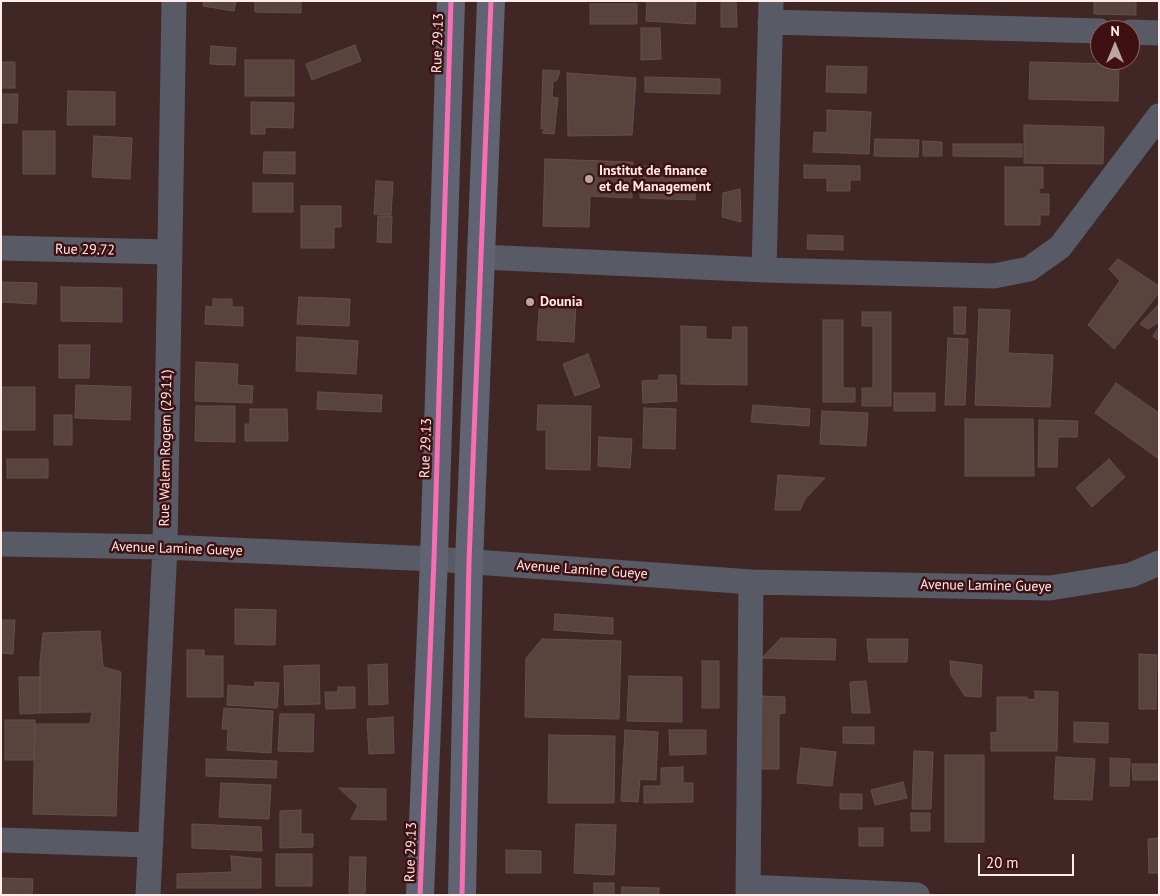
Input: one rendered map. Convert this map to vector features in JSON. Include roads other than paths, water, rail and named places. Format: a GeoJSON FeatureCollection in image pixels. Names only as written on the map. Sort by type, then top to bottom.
{"type":"FeatureCollection","features":[{"type":"Feature","properties":{"kind":"main road","name":"Rue 29.13"},"geometry":{"type":"LineString","coordinates":[[420,895],[434,560],[451,1]]}},
{"type":"Feature","properties":{"kind":"main road"},"geometry":{"type":"LineString","coordinates":[[462,895],[469,562],[491,1]]}},
{"type":"Feature","properties":{"kind":"street","name":"Rue Walem Rogem (29.11)"},"geometry":{"type":"LineString","coordinates":[[148,895],[165,547],[174,1]]}},
{"type":"Feature","properties":{"kind":"street"},"geometry":{"type":"LineString","coordinates":[[764,270],[771,12],[1090,30]]}},
{"type":"Feature","properties":{"kind":"street"},"geometry":{"type":"LineString","coordinates":[[1140,32],[1159,33]]}},
{"type":"Feature","properties":{"kind":"street"},"geometry":{"type":"LineString","coordinates":[[481,257],[764,270],[994,276],[1029,269],[1060,247],[1159,116]]}},
{"type":"Feature","properties":{"kind":"street","name":"Rue 29.72"},"geometry":{"type":"LineString","coordinates":[[1,248],[169,252]]}},
{"type":"Feature","properties":{"kind":"street","name":"Avenue Lamine Gueye"},"geometry":{"type":"LineString","coordinates":[[1,544],[165,547],[434,560],[751,582],[1050,588],[1131,576],[1159,563]]}},
{"type":"Feature","properties":{"kind":"street"},"geometry":{"type":"LineString","coordinates":[[751,582],[748,891],[917,895]]}},
{"type":"Feature","properties":{"kind":"street"},"geometry":{"type":"LineString","coordinates":[[1,840],[149,845]]}},
{"type":"Feature","properties":{"kind":"place","name":"Institut de finance et de Management"},"geometry":{"type":"Point","coordinates":[589,179]}},
{"type":"Feature","properties":{"kind":"place","name":"Dounia"},"geometry":{"type":"Point","coordinates":[530,302]}}]}
